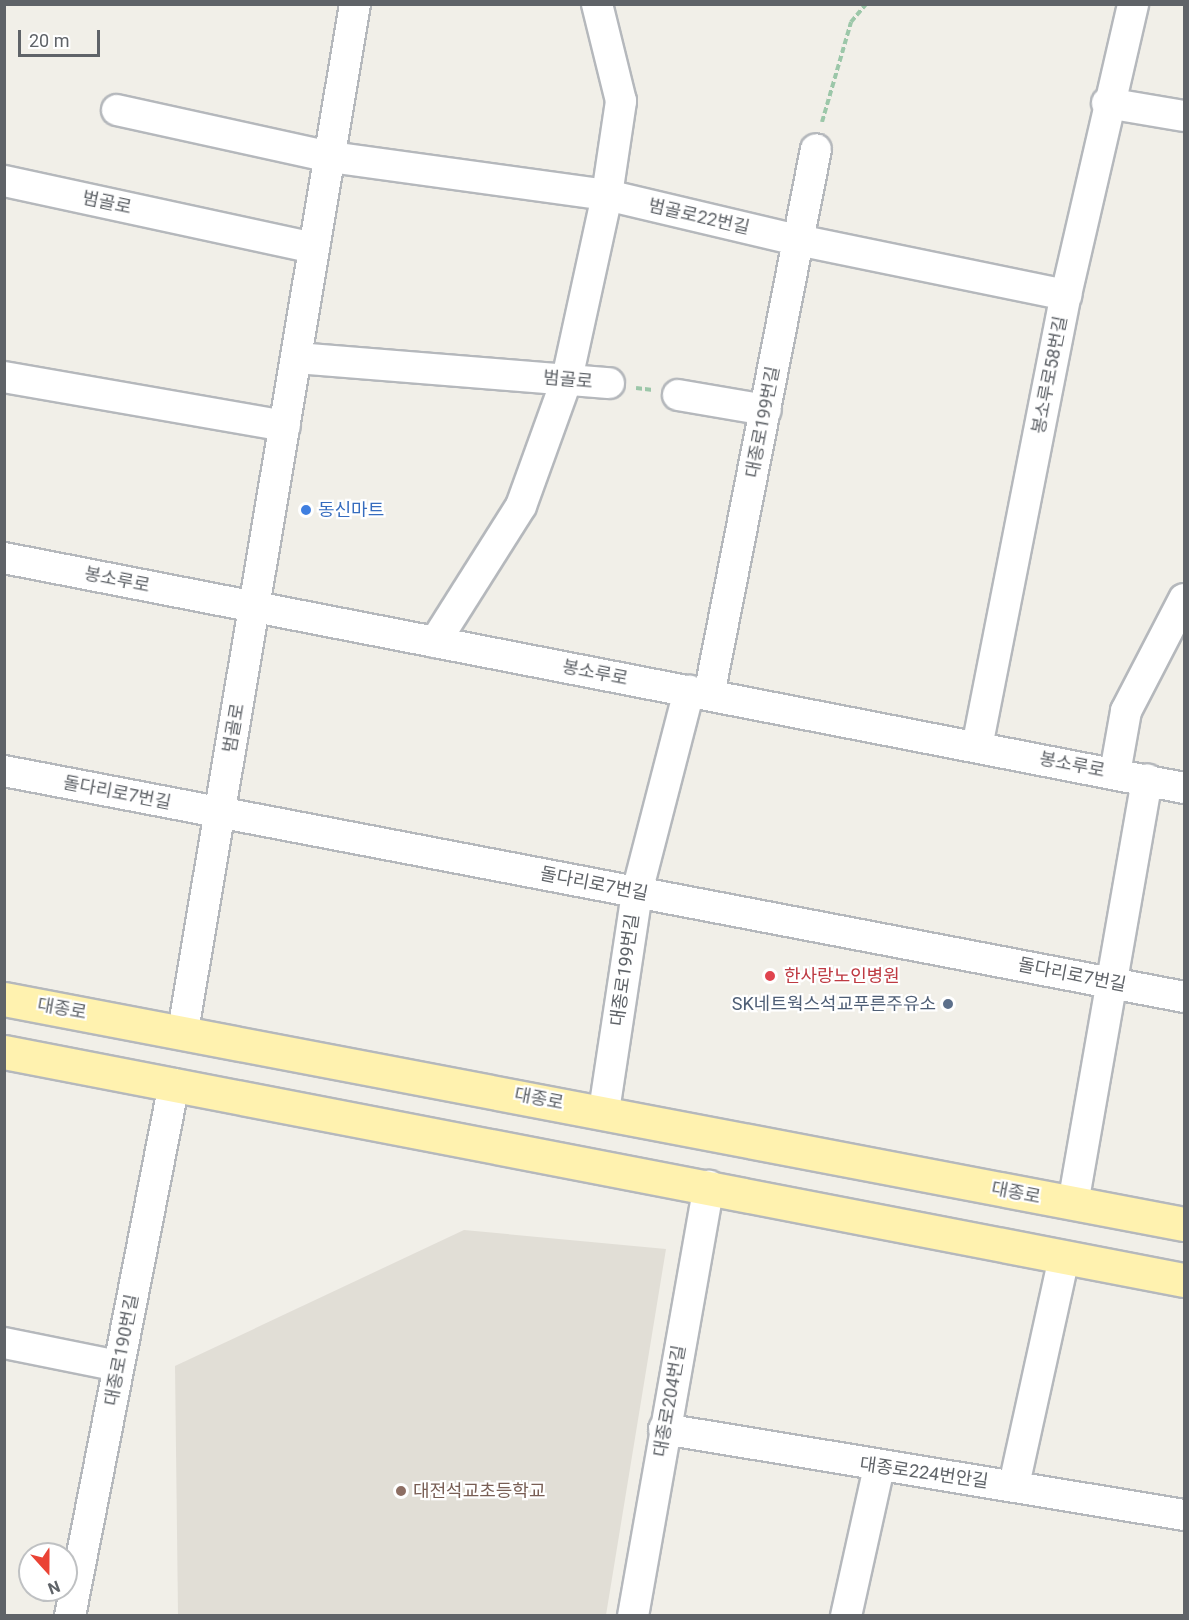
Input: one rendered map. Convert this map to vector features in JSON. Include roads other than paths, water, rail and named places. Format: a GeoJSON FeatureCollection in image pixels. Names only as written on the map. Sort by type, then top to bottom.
{"type":"FeatureCollection","features":[{"type":"Feature","properties":{"kind":"main road","name":"대종로"},"geometry":{"type":"LineString","coordinates":[[4,999],[604,1111],[1185,1224]]}},
{"type":"Feature","properties":{"kind":"main road"},"geometry":{"type":"LineString","coordinates":[[4,1052],[709,1186],[1064,1258],[1185,1280]]}},
{"type":"Feature","properties":{"kind":"street","name":"범골로"},"geometry":{"type":"LineString","coordinates":[[183,1031],[355,4]]}},
{"type":"Feature","properties":{"kind":"street"},"geometry":{"type":"LineString","coordinates":[[435,642],[521,506],[567,380],[607,195],[621,101],[597,4]]}},
{"type":"Feature","properties":{"kind":"street","name":"봉소루로58번길"},"geometry":{"type":"LineString","coordinates":[[977,747],[1066,295],[1107,103],[1133,4]]}},
{"type":"Feature","properties":{"kind":"street"},"geometry":{"type":"LineString","coordinates":[[1107,103],[1185,116]]}},
{"type":"Feature","properties":{"kind":"street","name":"범골로22번길"},"geometry":{"type":"LineString","coordinates":[[117,110],[330,157],[607,195],[798,240],[1066,295]]}},
{"type":"Feature","properties":{"kind":"street","name":"대종로199번길"},"geometry":{"type":"LineString","coordinates":[[604,1111],[637,892],[699,693],[766,410],[816,149]]}},
{"type":"Feature","properties":{"kind":"street","name":"범골로"},"geometry":{"type":"LineString","coordinates":[[4,181],[314,248]]}},
{"type":"Feature","properties":{"kind":"street","name":"범골로"},"geometry":{"type":"LineString","coordinates":[[296,358],[609,383]]}},
{"type":"Feature","properties":{"kind":"street"},"geometry":{"type":"LineString","coordinates":[[4,377],[285,426]]}},
{"type":"Feature","properties":{"kind":"street"},"geometry":{"type":"LineString","coordinates":[[678,395],[766,410]]}},
{"type":"Feature","properties":{"kind":"street","name":"봉소루로"},"geometry":{"type":"LineString","coordinates":[[4,558],[1185,788]]}},
{"type":"Feature","properties":{"kind":"street"},"geometry":{"type":"LineString","coordinates":[[1115,774],[1126,711],[1185,599]]}},
{"type":"Feature","properties":{"kind":"street","name":"돌다리로7번길"},"geometry":{"type":"LineString","coordinates":[[4,771],[1185,997]]}},
{"type":"Feature","properties":{"kind":"street"},"geometry":{"type":"LineString","coordinates":[[1073,1204],[1147,779]]}},
{"type":"Feature","properties":{"kind":"street","name":"대종로190번길"},"geometry":{"type":"LineString","coordinates":[[70,1616],[174,1084]]}},
{"type":"Feature","properties":{"kind":"street","name":"대종로204번길"},"geometry":{"type":"LineString","coordinates":[[633,1616],[664,1429],[709,1186]]}},
{"type":"Feature","properties":{"kind":"street"},"geometry":{"type":"LineString","coordinates":[[1014,1485],[1064,1258]]}},
{"type":"Feature","properties":{"kind":"street"},"geometry":{"type":"LineString","coordinates":[[4,1343],[118,1366]]}},
{"type":"Feature","properties":{"kind":"street","name":"대종로224번안길"},"geometry":{"type":"LineString","coordinates":[[664,1429],[879,1467],[1014,1485],[1185,1515]]}},
{"type":"Feature","properties":{"kind":"street"},"geometry":{"type":"LineString","coordinates":[[846,1616],[879,1467]]}},
{"type":"Feature","properties":{"kind":"place","name":"동신마트"},"geometry":{"type":"Point","coordinates":[306,510]}},
{"type":"Feature","properties":{"kind":"place","name":"한사랑노인병원"},"geometry":{"type":"Point","coordinates":[770,976]}},
{"type":"Feature","properties":{"kind":"place","name":"SK네트웍스석교푸른주유소"},"geometry":{"type":"Point","coordinates":[948,1004]}},
{"type":"Feature","properties":{"kind":"place","name":"대전석교초등학교"},"geometry":{"type":"Point","coordinates":[401,1491]}}]}
